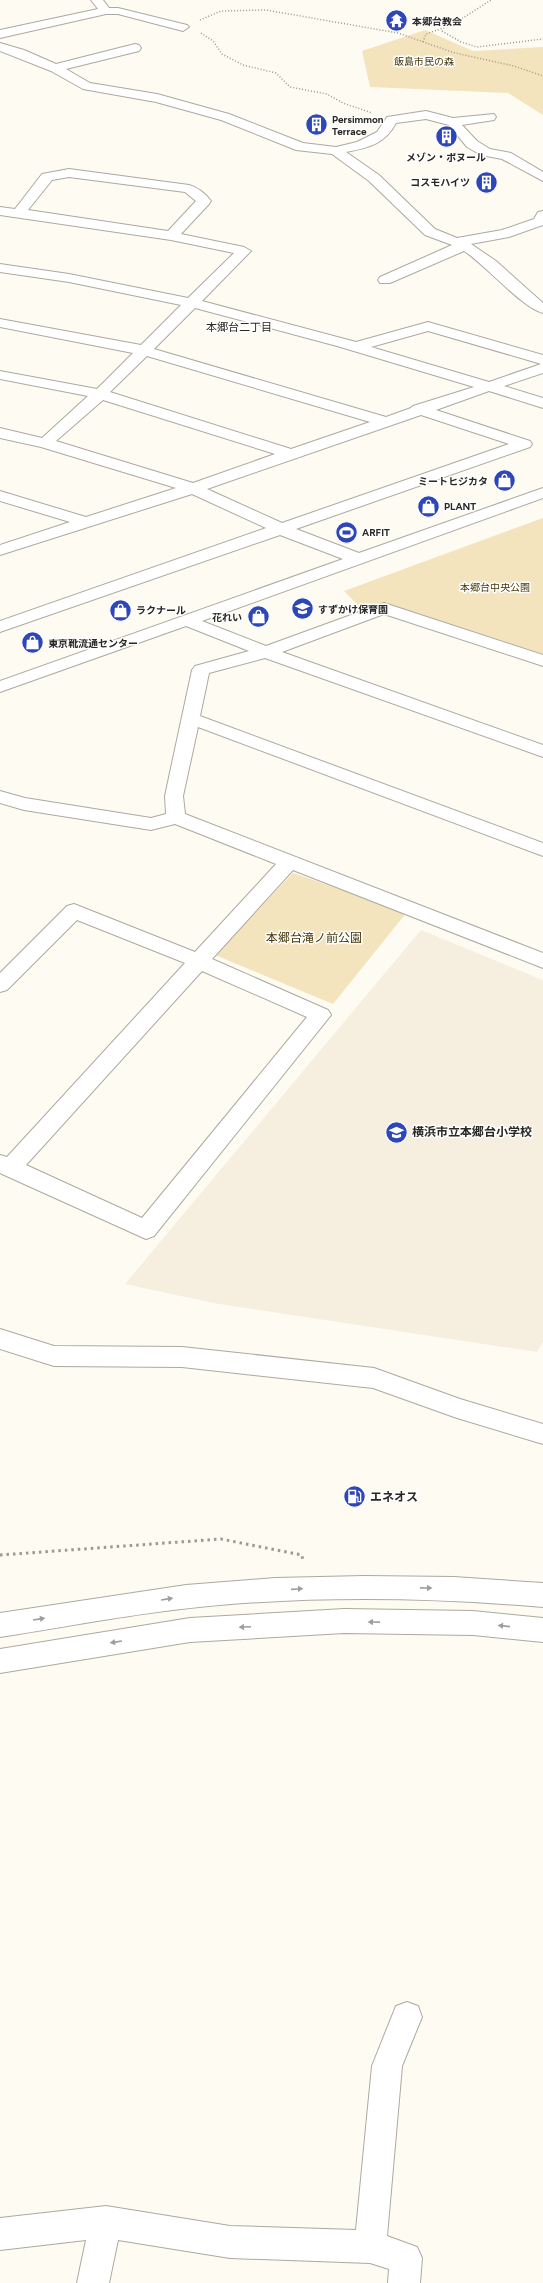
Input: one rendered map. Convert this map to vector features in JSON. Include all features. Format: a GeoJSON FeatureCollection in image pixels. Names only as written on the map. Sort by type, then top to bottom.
{"type":"FeatureCollection","features":[{"type":"Feature","properties":{"kind":"street"},"geometry":{"type":"LineString","coordinates":[[97,0],[106,11]]}},
{"type":"Feature","properties":{"kind":"street"},"geometry":{"type":"LineString","coordinates":[[0,34],[106,11],[118,10],[183,27]]}},
{"type":"Feature","properties":{"kind":"street"},"geometry":{"type":"LineString","coordinates":[[78,18],[92,25]]}},
{"type":"Feature","properties":{"kind":"street"},"geometry":{"type":"LineString","coordinates":[[0,47],[20,53],[55,68],[87,86],[157,98],[225,117],[301,147],[336,151],[377,140],[386,133],[391,120],[410,116],[426,115],[453,122],[490,117]]}},
{"type":"Feature","properties":{"kind":"street"},"geometry":{"type":"LineString","coordinates":[[55,68],[135,48]]}},
{"type":"Feature","properties":{"kind":"street"},"geometry":{"type":"LineString","coordinates":[[453,122],[472,144],[486,152],[506,156],[543,177]]}},
{"type":"Feature","properties":{"kind":"street"},"geometry":{"type":"LineString","coordinates":[[336,151],[374,178],[430,232],[461,243],[482,258],[532,303],[543,309]]}},
{"type":"Feature","properties":{"kind":"street"},"geometry":{"type":"LineString","coordinates":[[528,168],[543,164]]}},
{"type":"Feature","properties":{"kind":"street"},"geometry":{"type":"LineString","coordinates":[[19,213],[47,177],[56,174],[69,173],[189,189],[204,201],[171,236]]}},
{"type":"Feature","properties":{"kind":"street"},"geometry":{"type":"LineString","coordinates":[[0,211],[171,236],[244,251],[194,303],[143,350],[100,394],[46,443]]}},
{"type":"Feature","properties":{"kind":"street"},"geometry":{"type":"LineString","coordinates":[[385,280],[461,243],[504,234],[540,222],[543,215]]}},
{"type":"Feature","properties":{"kind":"street"},"geometry":{"type":"LineString","coordinates":[[0,268],[81,281],[194,303],[276,324],[543,403]]}},
{"type":"Feature","properties":{"kind":"street"},"geometry":{"type":"LineString","coordinates":[[0,323],[143,350],[383,421]]}},
{"type":"Feature","properties":{"kind":"street"},"geometry":{"type":"LineString","coordinates":[[354,347],[428,326],[543,360]]}},
{"type":"Feature","properties":{"kind":"street"},"geometry":{"type":"LineString","coordinates":[[0,550],[193,488],[418,409],[543,368]]}},
{"type":"Feature","properties":{"kind":"street"},"geometry":{"type":"LineString","coordinates":[[0,375],[100,394],[290,454]]}},
{"type":"Feature","properties":{"kind":"street"},"geometry":{"type":"LineString","coordinates":[[0,627],[260,535],[283,530],[524,444],[418,409]]}},
{"type":"Feature","properties":{"kind":"street"},"geometry":{"type":"LineString","coordinates":[[0,433],[46,443],[193,488],[283,530],[359,559]]}},
{"type":"Feature","properties":{"kind":"street"},"geometry":{"type":"LineString","coordinates":[[0,687],[543,493]]}},
{"type":"Feature","properties":{"kind":"street"},"geometry":{"type":"LineString","coordinates":[[0,496],[86,522]]}},
{"type":"Feature","properties":{"kind":"street"},"geometry":{"type":"LineString","coordinates":[[176,817],[174,796],[192,719],[201,670],[266,652],[384,608],[543,661]]}},
{"type":"Feature","properties":{"kind":"street"},"geometry":{"type":"LineString","coordinates":[[188,621],[266,652],[543,751]]}},
{"type":"Feature","properties":{"kind":"street"},"geometry":{"type":"LineString","coordinates":[[192,719],[535,848],[543,833]]}},
{"type":"Feature","properties":{"kind":"street"},"geometry":{"type":"LineString","coordinates":[[0,797],[24,804],[151,824],[176,817],[543,961]]}},
{"type":"Feature","properties":{"kind":"street"},"geometry":{"type":"LineString","coordinates":[[0,985],[74,911],[198,961],[321,1015],[146,1230],[5,1166],[198,961],[289,862]]}},
{"type":"Feature","properties":{"kind":"street"},"geometry":{"type":"LineString","coordinates":[[0,1339],[54,1356],[182,1357],[374,1378],[457,1408],[543,1434]]}},
{"type":"Feature","properties":{"kind":"street"},"geometry":{"type":"LineString","coordinates":[[0,1625],[186,1596],[348,1586],[479,1589],[543,1595]]}},
{"type":"Feature","properties":{"kind":"street"},"geometry":{"type":"LineString","coordinates":[[0,1661],[190,1630],[344,1621],[473,1623],[543,1630]]}},
{"type":"Feature","properties":{"kind":"street"},"geometry":{"type":"LineString","coordinates":[[370,2247],[387,2066],[407,2017]]}},
{"type":"Feature","properties":{"kind":"street"},"geometry":{"type":"LineString","coordinates":[[93,2283],[106,2222]]}},
{"type":"Feature","properties":{"kind":"street"},"geometry":{"type":"LineString","coordinates":[[0,2234],[106,2222],[230,2242],[370,2247],[406,2258],[404,2283]]}},
{"type":"Feature","properties":{"kind":"path"},"geometry":{"type":"LineString","coordinates":[[423,42],[426,34],[442,31],[491,0]]}},
{"type":"Feature","properties":{"kind":"path"},"geometry":{"type":"LineString","coordinates":[[183,27],[221,11],[266,10],[398,33],[455,53],[514,66],[543,76]]}},
{"type":"Feature","properties":{"kind":"path"},"geometry":{"type":"LineString","coordinates":[[183,27],[197,31],[213,41],[222,54],[243,65],[276,73],[290,88],[327,94],[343,104],[391,120]]}},
{"type":"Feature","properties":{"kind":"path"},"geometry":{"type":"LineString","coordinates":[[442,31],[461,42],[477,47],[543,39]]}},
{"type":"Feature","properties":{"kind":"path"},"geometry":{"type":"LineString","coordinates":[[0,1555],[221,1539],[302,1556],[304,1589]]}},
{"type":"Feature","properties":{"kind":"shaded area","name":"横浜市立本郷台小学校"},"geometry":{"type":"Polygon","coordinates":[[[421,930],[543,980],[543,1342],[537,1352],[213,1303],[125,1284],[421,930]]]}},
{"type":"Feature","properties":{"kind":"green space","name":"飯島市民の森"},"geometry":{"type":"Polygon","coordinates":[[[425,30],[473,51],[543,47],[543,115],[508,93],[370,87],[362,51],[425,30]]]}},
{"type":"Feature","properties":{"kind":"green space","name":"本郷台中央公園"},"geometry":{"type":"Polygon","coordinates":[[[543,518],[543,654],[386,603],[361,608],[344,591],[543,518]]]}},
{"type":"Feature","properties":{"kind":"green space","name":"本郷台滝ノ前公園"},"geometry":{"type":"Polygon","coordinates":[[[293,873],[407,912],[333,1004],[215,955],[293,873]]]}},
{"type":"Feature","properties":{"kind":"place","name":"本郷台教会"},"geometry":{"type":"Point","coordinates":[397,21]}},
{"type":"Feature","properties":{"kind":"place","name":"Persimmon Terrace"},"geometry":{"type":"Point","coordinates":[317,125]}},
{"type":"Feature","properties":{"kind":"place","name":"メゾン・ポヌール"},"geometry":{"type":"Point","coordinates":[446,137]}},
{"type":"Feature","properties":{"kind":"place","name":"コスモハイツ"},"geometry":{"type":"Point","coordinates":[486,182]}},
{"type":"Feature","properties":{"kind":"place","name":"ミートヒジカタ"},"geometry":{"type":"Point","coordinates":[504,481]}},
{"type":"Feature","properties":{"kind":"place","name":"PLANT"},"geometry":{"type":"Point","coordinates":[429,506]}},
{"type":"Feature","properties":{"kind":"place","name":"ARFIT"},"geometry":{"type":"Point","coordinates":[347,532]}},
{"type":"Feature","properties":{"kind":"place","name":"すずかけ保育園"},"geometry":{"type":"Point","coordinates":[303,609]}},
{"type":"Feature","properties":{"kind":"place","name":"ラクナール"},"geometry":{"type":"Point","coordinates":[120,610]}},
{"type":"Feature","properties":{"kind":"place","name":"花れい"},"geometry":{"type":"Point","coordinates":[258,617]}},
{"type":"Feature","properties":{"kind":"place","name":"東京靴流通センター"},"geometry":{"type":"Point","coordinates":[32,643]}},
{"type":"Feature","properties":{"kind":"place","name":"横浜市立本郷台小学校"},"geometry":{"type":"Point","coordinates":[397,1132]}},
{"type":"Feature","properties":{"kind":"place","name":"エネオス"},"geometry":{"type":"Point","coordinates":[354,1497]}},
{"type":"Feature","properties":{"kind":"district","name":"本郷台二丁目"},"geometry":{"type":"Point","coordinates":[239,327]}}]}
